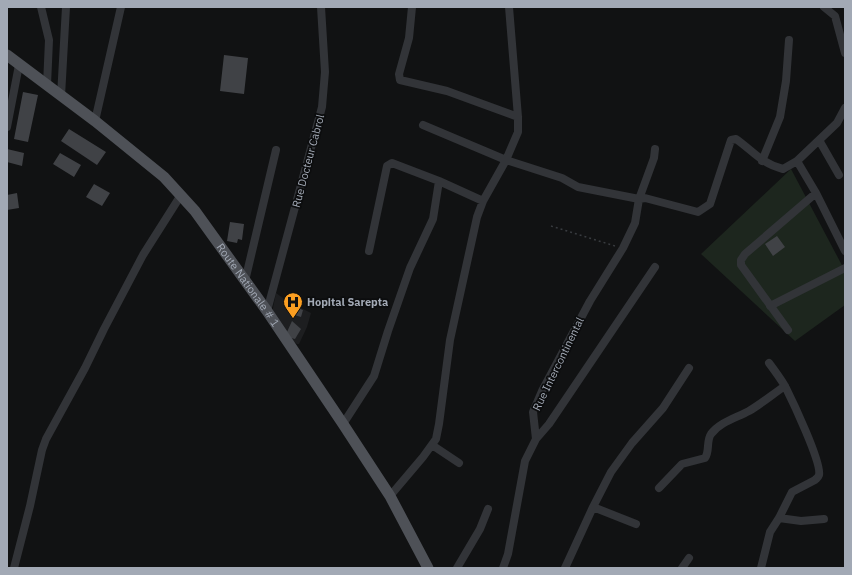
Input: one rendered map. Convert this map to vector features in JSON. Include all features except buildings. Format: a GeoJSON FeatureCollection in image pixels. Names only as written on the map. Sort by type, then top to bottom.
{"type":"FeatureCollection","features":[{"type":"Feature","properties":{"kind":"main road","name":"Route Nationale # 1"},"geometry":{"type":"LineString","coordinates":[[7,56],[95,121],[164,177],[196,211],[267,311],[390,496],[428,568]]}},
{"type":"Feature","properties":{"kind":"street"},"geometry":{"type":"LineString","coordinates":[[41,7],[49,40],[47,85]]}},
{"type":"Feature","properties":{"kind":"street"},"geometry":{"type":"LineString","coordinates":[[61,96],[66,7]]}},
{"type":"Feature","properties":{"kind":"street"},"geometry":{"type":"LineString","coordinates":[[95,121],[121,7]]}},
{"type":"Feature","properties":{"kind":"street","name":"Rue Docteur Cabrol"},"geometry":{"type":"LineString","coordinates":[[267,311],[322,107],[325,72],[320,7]]}},
{"type":"Feature","properties":{"kind":"street"},"geometry":{"type":"LineString","coordinates":[[412,7],[409,38],[399,74],[400,80],[447,91],[518,116]]}},
{"type":"Feature","properties":{"kind":"street"},"geometry":{"type":"LineString","coordinates":[[390,496],[432,446],[436,439],[450,340],[477,217],[483,201],[506,160],[518,132],[510,7]]}},
{"type":"Feature","properties":{"kind":"street"},"geometry":{"type":"LineString","coordinates":[[824,7],[834,16],[845,53]]}},
{"type":"Feature","properties":{"kind":"street"},"geometry":{"type":"LineString","coordinates":[[762,161],[780,117],[786,81],[789,40]]}},
{"type":"Feature","properties":{"kind":"street"},"geometry":{"type":"LineString","coordinates":[[7,127],[19,65]]}},
{"type":"Feature","properties":{"kind":"street"},"geometry":{"type":"LineString","coordinates":[[423,125],[506,160],[562,178],[578,187],[642,198],[698,212],[710,204],[731,140],[736,140],[744,145],[762,161],[783,169],[797,161],[837,123],[845,108]]}},
{"type":"Feature","properties":{"kind":"street"},"geometry":{"type":"LineString","coordinates":[[819,140],[839,176]]}},
{"type":"Feature","properties":{"kind":"street","name":"Rue Intercontinental"},"geometry":{"type":"LineString","coordinates":[[536,439],[533,412],[542,391],[590,301],[623,248],[635,223],[654,158],[655,149]]}},
{"type":"Feature","properties":{"kind":"street"},"geometry":{"type":"LineString","coordinates":[[246,281],[276,150]]}},
{"type":"Feature","properties":{"kind":"street"},"geometry":{"type":"LineString","coordinates":[[797,161],[816,193],[845,251]]}},
{"type":"Feature","properties":{"kind":"street"},"geometry":{"type":"LineString","coordinates":[[369,251],[387,166],[392,164],[439,181],[483,201]]}},
{"type":"Feature","properties":{"kind":"street"},"geometry":{"type":"LineString","coordinates":[[343,424],[374,376],[410,268],[433,219],[439,181]]}},
{"type":"Feature","properties":{"kind":"street"},"geometry":{"type":"LineString","coordinates":[[788,330],[741,265],[741,260],[745,254],[816,193]]}},
{"type":"Feature","properties":{"kind":"street"},"geometry":{"type":"LineString","coordinates":[[14,568],[30,506],[42,450],[46,439],[85,368],[143,255],[181,195]]}},
{"type":"Feature","properties":{"kind":"street"},"geometry":{"type":"LineString","coordinates":[[503,568],[508,554],[525,462],[536,439],[549,424],[655,267]]}},
{"type":"Feature","properties":{"kind":"street"},"geometry":{"type":"LineString","coordinates":[[770,306],[845,268]]}},
{"type":"Feature","properties":{"kind":"street"},"geometry":{"type":"LineString","coordinates":[[761,568],[770,532],[792,492],[818,478],[819,474],[816,460],[802,421],[785,386],[769,363]]}},
{"type":"Feature","properties":{"kind":"street"},"geometry":{"type":"LineString","coordinates":[[565,568],[611,472],[632,443],[663,408],[689,368]]}},
{"type":"Feature","properties":{"kind":"street"},"geometry":{"type":"LineString","coordinates":[[659,488],[682,464],[705,458],[709,438],[712,433],[723,424],[750,411],[785,386]]}},
{"type":"Feature","properties":{"kind":"street"},"geometry":{"type":"LineString","coordinates":[[432,446],[459,464]]}},
{"type":"Feature","properties":{"kind":"street"},"geometry":{"type":"LineString","coordinates":[[593,507],[636,524]]}},
{"type":"Feature","properties":{"kind":"street"},"geometry":{"type":"LineString","coordinates":[[457,568],[480,528],[488,509]]}},
{"type":"Feature","properties":{"kind":"street"},"geometry":{"type":"LineString","coordinates":[[779,518],[801,521],[824,519]]}},
{"type":"Feature","properties":{"kind":"street"},"geometry":{"type":"LineString","coordinates":[[682,568],[689,558]]}},
{"type":"Feature","properties":{"kind":"path"},"geometry":{"type":"LineString","coordinates":[[551,226],[623,248]]}},
{"type":"Feature","properties":{"kind":"shaded area"},"geometry":{"type":"Polygon","coordinates":[[[791,169],[845,271],[845,305],[795,341],[701,254],[791,169]]]}},
{"type":"Feature","properties":{"kind":"shaded area","name":"Hopital Sarepta"},"geometry":{"type":"Polygon","coordinates":[[[276,293],[287,301],[311,313],[307,327],[299,344],[293,341],[272,313],[276,293]]]}},
{"type":"Feature","properties":{"kind":"place","name":"Hopital Sarepta"},"geometry":{"type":"Point","coordinates":[293,319]}}]}
